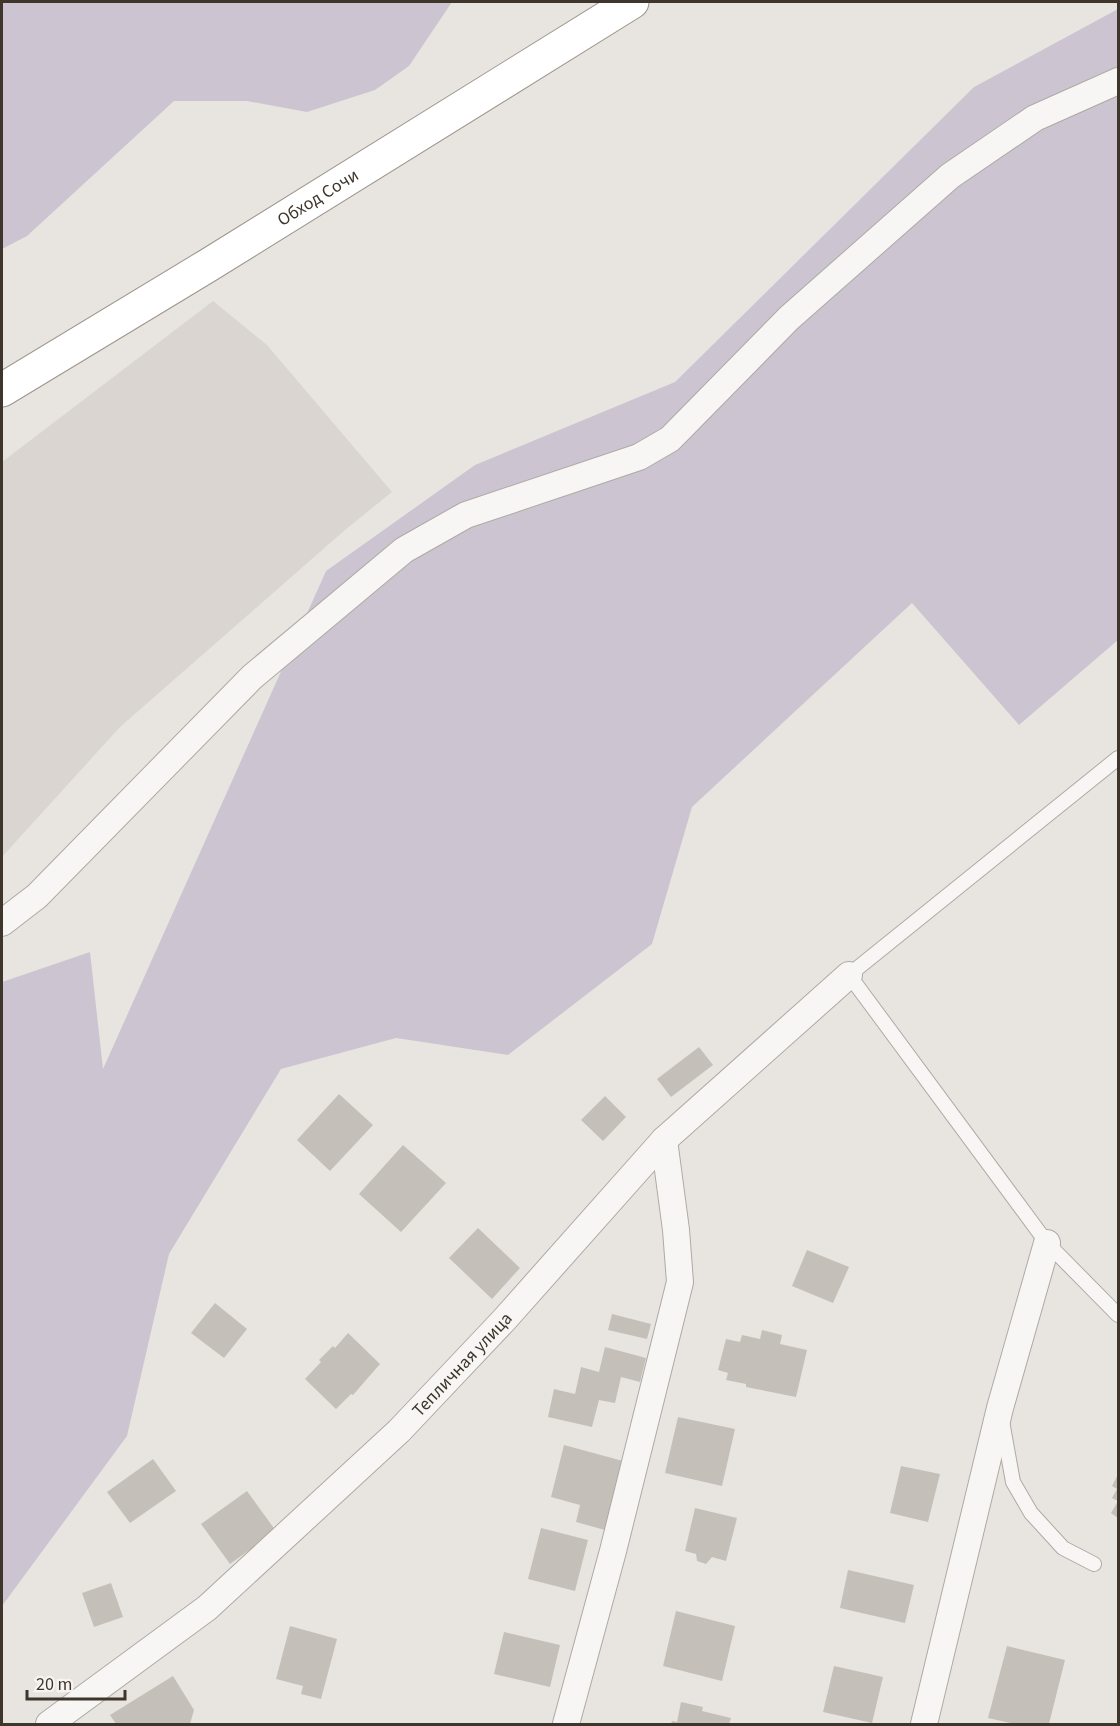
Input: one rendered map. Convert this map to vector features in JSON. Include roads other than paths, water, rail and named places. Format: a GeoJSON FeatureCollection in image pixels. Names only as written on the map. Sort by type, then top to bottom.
{"type":"FeatureCollection","features":[{"type":"Feature","properties":{"kind":"highway","name":"Обход Сочи"},"geometry":{"type":"LineString","coordinates":[[2,390],[207,266],[632,2]]}},
{"type":"Feature","properties":{"kind":"street"},"geometry":{"type":"LineString","coordinates":[[2,923],[37,896],[252,678],[404,550],[466,515],[639,457],[670,439],[789,318],[950,176],[1035,118],[1119,81]]}},
{"type":"Feature","properties":{"kind":"street","name":"Тепличная улица"},"geometry":{"type":"LineString","coordinates":[[61,1721],[207,1608],[399,1431],[504,1320],[664,1140],[849,975]]}},
{"type":"Feature","properties":{"kind":"street"},"geometry":{"type":"LineString","coordinates":[[566,1725],[613,1551],[680,1282],[676,1230],[664,1140]]}},
{"type":"Feature","properties":{"kind":"street"},"geometry":{"type":"LineString","coordinates":[[924,1725],[1000,1408],[1047,1243]]}},
{"type":"Feature","properties":{"kind":"lane"},"geometry":{"type":"LineString","coordinates":[[1119,758],[849,975],[1047,1243],[1119,1315]]}},
{"type":"Feature","properties":{"kind":"lane"},"geometry":{"type":"LineString","coordinates":[[1000,1408],[1013,1482],[1031,1513],[1063,1548],[1094,1564]]}}]}
